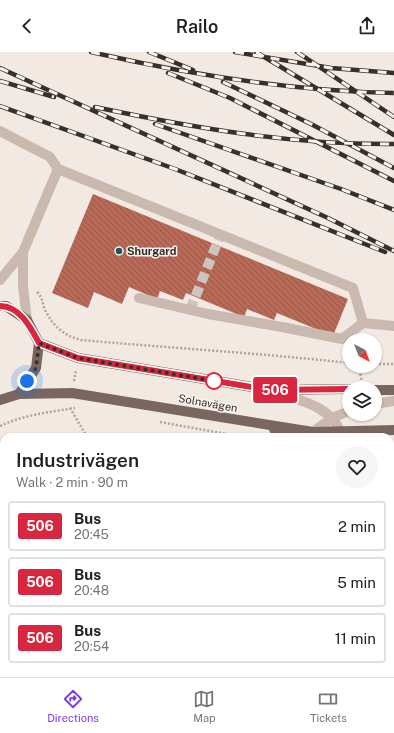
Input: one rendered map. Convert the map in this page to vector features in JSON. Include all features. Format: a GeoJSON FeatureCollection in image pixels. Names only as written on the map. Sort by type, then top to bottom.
{"type":"FeatureCollection","features":[{"type":"Feature","properties":{"kind":"main road"},"geometry":{"type":"LineString","coordinates":[[0,306],[6,306],[27,320],[39,343],[36,368],[19,394]]}},
{"type":"Feature","properties":{"kind":"main road","name":"Solnavägen"},"geometry":{"type":"LineString","coordinates":[[39,343],[78,358],[270,390],[342,389]]}},
{"type":"Feature","properties":{"kind":"main road"},"geometry":{"type":"LineString","coordinates":[[382,390],[394,390]]}},
{"type":"Feature","properties":{"kind":"main road","name":"Solnavägen"},"geometry":{"type":"LineString","coordinates":[[0,400],[19,394],[72,392],[302,433]]}},
{"type":"Feature","properties":{"kind":"main road"},"geometry":{"type":"LineString","coordinates":[[255,424],[274,429],[282,433]]}},
{"type":"Feature","properties":{"kind":"main road","name":"Solnavägen"},"geometry":{"type":"LineString","coordinates":[[354,433],[394,430]]}},
{"type":"Feature","properties":{"kind":"street"},"geometry":{"type":"LineString","coordinates":[[0,131],[50,157],[58,169],[353,288],[363,323]]}},
{"type":"Feature","properties":{"kind":"street"},"geometry":{"type":"LineString","coordinates":[[0,280],[23,252],[58,169]]}},
{"type":"Feature","properties":{"kind":"street"},"geometry":{"type":"LineString","coordinates":[[23,252],[23,286],[27,320]]}},
{"type":"Feature","properties":{"kind":"street"},"geometry":{"type":"LineString","coordinates":[[140,298],[208,314],[342,339],[363,323],[394,326]]}},
{"type":"Feature","properties":{"kind":"street"},"geometry":{"type":"LineString","coordinates":[[270,390],[321,408],[332,418],[340,433]]}},
{"type":"Feature","properties":{"kind":"street"},"geometry":{"type":"LineString","coordinates":[[382,403],[394,400]]}},
{"type":"Feature","properties":{"kind":"street"},"geometry":{"type":"LineString","coordinates":[[314,433],[332,418],[342,414]]}},
{"type":"Feature","properties":{"kind":"path"},"geometry":{"type":"LineString","coordinates":[[23,286],[35,290],[42,298],[45,309],[59,330],[71,338],[189,350],[294,357],[342,362]]}},
{"type":"Feature","properties":{"kind":"path"},"geometry":{"type":"LineString","coordinates":[[81,340],[70,409],[85,433]]}},
{"type":"Feature","properties":{"kind":"path"},"geometry":{"type":"LineString","coordinates":[[382,364],[394,364]]}},
{"type":"Feature","properties":{"kind":"path"},"geometry":{"type":"LineString","coordinates":[[0,426],[26,416],[76,408]]}},
{"type":"Feature","properties":{"kind":"path"},"geometry":{"type":"LineString","coordinates":[[152,421],[220,433]]}},
{"type":"Feature","properties":{"kind":"building"},"geometry":{"type":"Polygon","coordinates":[[[93,194],[348,299],[333,336],[277,313],[274,320],[247,309],[244,317],[186,293],[183,300],[160,291],[157,299],[129,287],[122,304],[94,292],[88,308],[52,293],[93,194]]]}},
{"type":"Feature","properties":{"kind":"tunnel"},"geometry":{"type":"LineString","coordinates":[[190,310],[220,236]]}},
{"type":"Feature","properties":{"kind":"railway"},"geometry":{"type":"LineString","coordinates":[[91,52],[204,75],[317,89],[394,93]]}},
{"type":"Feature","properties":{"kind":"railway"},"geometry":{"type":"LineString","coordinates":[[149,52],[193,70]]}},
{"type":"Feature","properties":{"kind":"railway"},"geometry":{"type":"LineString","coordinates":[[235,52],[331,68],[394,73]]}},
{"type":"Feature","properties":{"kind":"railway"},"geometry":{"type":"LineString","coordinates":[[256,52],[394,135]]}},
{"type":"Feature","properties":{"kind":"railway"},"geometry":{"type":"LineString","coordinates":[[297,52],[394,117]]}},
{"type":"Feature","properties":{"kind":"railway"},"geometry":{"type":"LineString","coordinates":[[0,68],[328,218],[394,251]]}},
{"type":"Feature","properties":{"kind":"railway"},"geometry":{"type":"LineString","coordinates":[[168,73],[230,98],[394,181]]}},
{"type":"Feature","properties":{"kind":"railway"},"geometry":{"type":"LineString","coordinates":[[0,81],[54,97]]}},
{"type":"Feature","properties":{"kind":"railway"},"geometry":{"type":"LineString","coordinates":[[223,82],[311,124],[394,168]]}},
{"type":"Feature","properties":{"kind":"railway"},"geometry":{"type":"LineString","coordinates":[[0,106],[175,169],[385,252]]}},
{"type":"Feature","properties":{"kind":"railway"},"geometry":{"type":"LineString","coordinates":[[95,107],[169,122],[243,134],[318,142],[394,144]]}},
{"type":"Feature","properties":{"kind":"railway"},"geometry":{"type":"LineString","coordinates":[[155,124],[341,189],[394,210]]}},
{"type":"Feature","properties":{"kind":"bus line","name":"506"},"geometry":{"type":"LineString","coordinates":[[0,306],[6,306],[27,320],[39,343],[78,358],[270,390],[342,389]]}},
{"type":"Feature","properties":{"kind":"place","name":"Shurgard"},"geometry":{"type":"Point","coordinates":[119,251]}},
{"type":"Feature","properties":{"kind":"route"},"geometry":{"type":"LineString","coordinates":[[27,381],[36,368],[39,343],[78,358],[214,381]]}}]}
